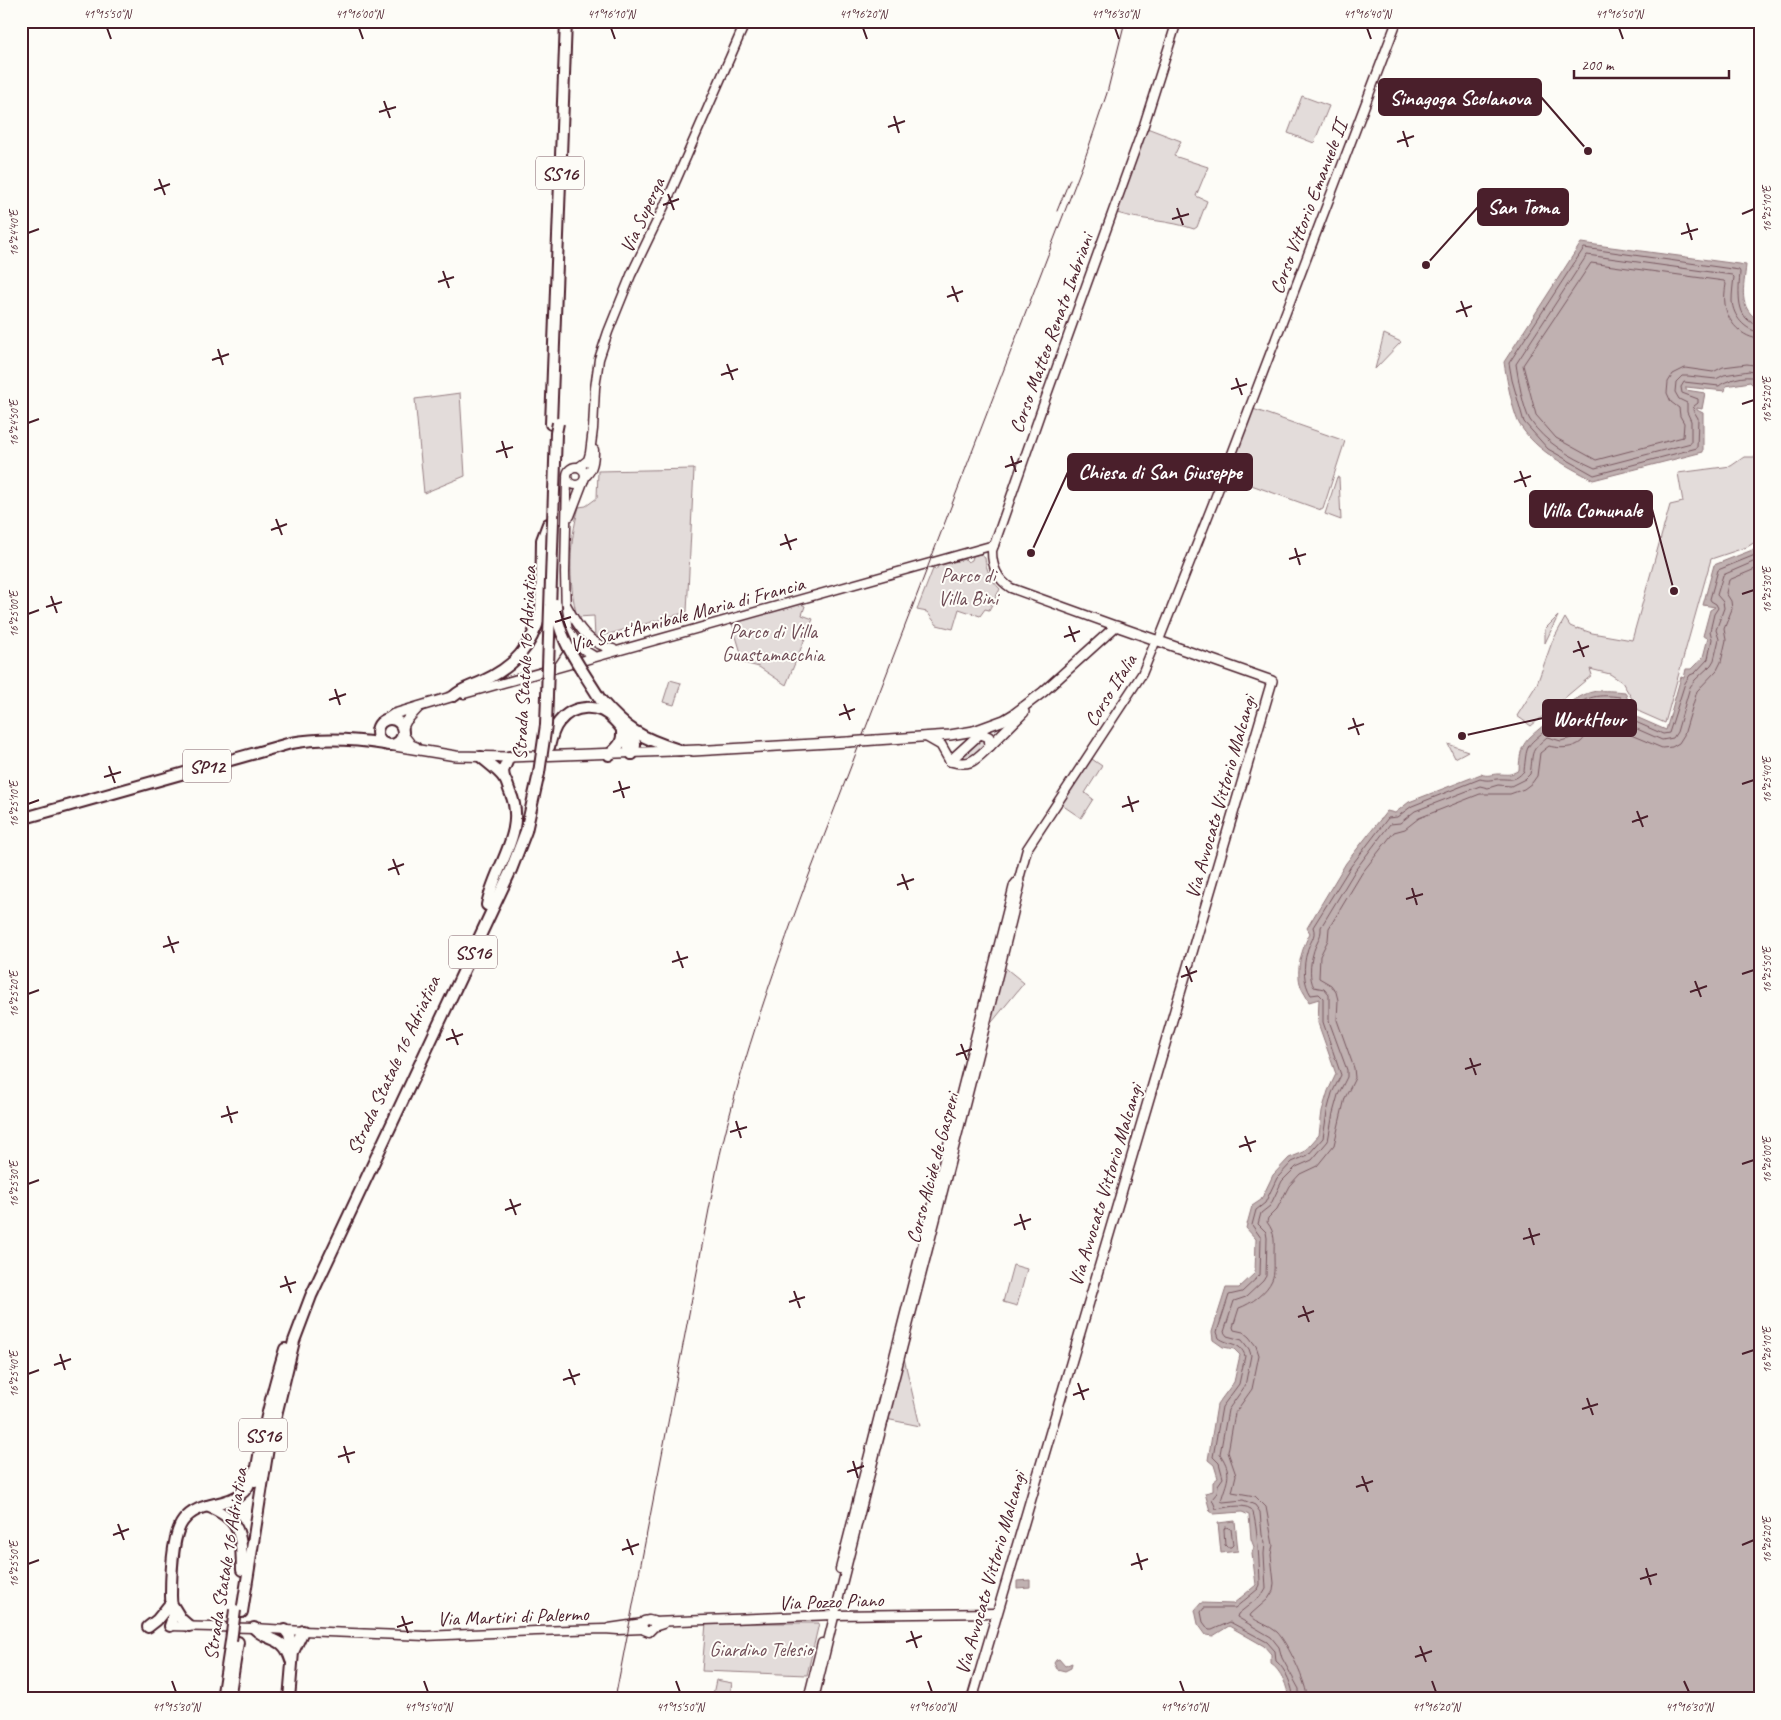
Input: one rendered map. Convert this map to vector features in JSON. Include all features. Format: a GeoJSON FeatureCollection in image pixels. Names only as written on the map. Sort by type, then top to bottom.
{"type":"FeatureCollection","features":[{"type":"Feature","properties":{"kind":"main road","name":"Strada Statale 16 Adriatica"},"geometry":{"type":"LineString","coordinates":[[558,325],[566,21]]}},
{"type":"Feature","properties":{"kind":"main road","name":"Strada Statale 16 Adriatica"},"geometry":{"type":"LineString","coordinates":[[239,1611],[242,1570],[262,1439],[278,1372],[306,1292],[509,858],[539,776],[548,524],[572,21]]}},
{"type":"Feature","properties":{"kind":"main road","name":"Strada Statale 16 Adriatica"},"geometry":{"type":"LineString","coordinates":[[222,1699],[234,1642],[268,1448],[294,1341],[311,1296],[511,870],[526,831],[539,776],[546,725],[556,433],[554,424]]}},
{"type":"Feature","properties":{"kind":"main road","name":"SS16"},"geometry":{"type":"LineString","coordinates":[[554,424],[556,612],[559,628],[600,698],[626,730]]}},
{"type":"Feature","properties":{"kind":"main road","name":"SS16"},"geometry":{"type":"LineString","coordinates":[[454,696],[462,689],[491,678],[514,662],[523,651],[538,624],[541,613],[542,540],[548,524]]}},
{"type":"Feature","properties":{"kind":"main road","name":"Corso Matteo Renato Imbriani"},"geometry":{"type":"LineString","coordinates":[[1116,626],[1272,681]]}},
{"type":"Feature","properties":{"kind":"main road"},"geometry":{"type":"LineString","coordinates":[[950,760],[980,732],[1004,720],[1043,692],[1116,626]]}},
{"type":"Feature","properties":{"kind":"main road","name":"Via Avvocato Vittorio Malcangi"},"geometry":{"type":"LineString","coordinates":[[972,1699],[1272,681]]}},
{"type":"Feature","properties":{"kind":"main road"},"geometry":{"type":"LineString","coordinates":[[927,737],[941,745],[950,760],[962,763],[972,762],[1035,702],[1043,692]]}},
{"type":"Feature","properties":{"kind":"main road"},"geometry":{"type":"LineString","coordinates":[[454,696],[394,714],[378,727],[377,735],[379,739],[387,745],[456,756],[482,757],[609,755],[699,750]]}},
{"type":"Feature","properties":{"kind":"main road"},"geometry":{"type":"LineString","coordinates":[[387,745],[400,740],[406,721],[421,706]]}},
{"type":"Feature","properties":{"kind":"main road","name":"SS16"},"geometry":{"type":"LineString","coordinates":[[539,776],[552,733],[559,722],[567,714],[584,707],[596,708],[605,712],[626,730],[679,750]]}},
{"type":"Feature","properties":{"kind":"main road"},"geometry":{"type":"LineString","coordinates":[[382,722],[394,721],[411,745],[421,749]]}},
{"type":"Feature","properties":{"kind":"main road","name":"SP12"},"geometry":{"type":"LineString","coordinates":[[355,739],[364,736],[382,722]]}},
{"type":"Feature","properties":{"kind":"main road"},"geometry":{"type":"LineString","coordinates":[[609,755],[620,746],[626,730],[635,742],[636,749],[632,754]]}},
{"type":"Feature","properties":{"kind":"main road"},"geometry":{"type":"LineString","coordinates":[[651,752],[848,742],[980,732],[989,737],[990,746]]}},
{"type":"Feature","properties":{"kind":"main road","name":"SP12"},"geometry":{"type":"LineString","coordinates":[[21,819],[290,743],[310,739],[355,739],[387,745]]}},
{"type":"Feature","properties":{"kind":"main road"},"geometry":{"type":"LineString","coordinates":[[961,751],[964,760],[972,762]]}},
{"type":"Feature","properties":{"kind":"main road","name":"SS16"},"geometry":{"type":"LineString","coordinates":[[482,757],[504,778],[515,805],[516,820],[513,834],[489,894],[487,905]]}},
{"type":"Feature","properties":{"kind":"main road"},"geometry":{"type":"LineString","coordinates":[[504,778],[509,757]]}},
{"type":"Feature","properties":{"kind":"main road","name":"SS16"},"geometry":{"type":"LineString","coordinates":[[170,1626],[167,1615],[171,1602],[176,1538],[181,1523],[188,1514],[206,1506],[230,1501],[248,1487],[262,1439]]}},
{"type":"Feature","properties":{"kind":"main road","name":"SS16"},"geometry":{"type":"LineString","coordinates":[[206,1506],[224,1514],[237,1528],[241,1539],[242,1570]]}},
{"type":"Feature","properties":{"kind":"main road"},"geometry":{"type":"LineString","coordinates":[[148,1627],[157,1620],[171,1602],[181,1619],[189,1626]]}},
{"type":"Feature","properties":{"kind":"main road"},"geometry":{"type":"LineString","coordinates":[[254,1628],[258,1632],[275,1638],[284,1645],[292,1656]]}},
{"type":"Feature","properties":{"kind":"main road"},"geometry":{"type":"LineString","coordinates":[[284,1645],[285,1630]]}},
{"type":"Feature","properties":{"kind":"main road"},"geometry":{"type":"LineString","coordinates":[[285,1630],[289,1635],[292,1656],[289,1699]]}},
{"type":"Feature","properties":{"kind":"main road"},"geometry":{"type":"LineString","coordinates":[[292,1656],[303,1631]]}},
{"type":"Feature","properties":{"kind":"main road","name":"Strada Statale 16 Adriatica"},"geometry":{"type":"LineString","coordinates":[[230,1699],[236,1656],[234,1642]]}},
{"type":"Feature","properties":{"kind":"main road","name":"SS16"},"geometry":{"type":"LineString","coordinates":[[234,1699],[238,1669],[236,1656]]}},
{"type":"Feature","properties":{"kind":"street","name":"Via Superga"},"geometry":{"type":"LineString","coordinates":[[567,525],[576,497],[593,465],[595,388],[599,359],[607,335],[631,275],[670,194],[746,21]]}},
{"type":"Feature","properties":{"kind":"street","name":"Corso Matteo Renato Imbriani"},"geometry":{"type":"LineString","coordinates":[[1116,626],[1017,591],[1006,585],[1001,580],[994,566],[992,551],[1144,125],[1177,21]]}},
{"type":"Feature","properties":{"kind":"street","name":"Corso Vittorio Emanuele II"},"geometry":{"type":"LineString","coordinates":[[1157,640],[1223,477],[1397,21]]}},
{"type":"Feature","properties":{"kind":"street","name":"Via Superga"},"geometry":{"type":"LineString","coordinates":[[559,666],[567,654],[569,642],[566,604],[566,475],[568,470],[573,467],[579,467],[588,460],[593,429]]}},
{"type":"Feature","properties":{"kind":"street"},"geometry":{"type":"LineString","coordinates":[[567,480],[575,485],[584,479],[584,472],[579,467]]}},
{"type":"Feature","properties":{"kind":"street","name":"Via Sant'Annibale Maria di Francia"},"geometry":{"type":"LineString","coordinates":[[454,696],[616,649],[716,624],[994,545]]}},
{"type":"Feature","properties":{"kind":"street","name":"Via Superga"},"geometry":{"type":"LineString","coordinates":[[566,604],[580,629],[589,639],[594,650],[594,656],[584,651],[574,640],[568,625]]}},
{"type":"Feature","properties":{"kind":"street"},"geometry":{"type":"LineString","coordinates":[[589,639],[606,647],[616,649]]}},
{"type":"Feature","properties":{"kind":"street","name":"Corso Italia"},"geometry":{"type":"LineString","coordinates":[[1019,879],[1027,849],[1142,674],[1157,640]]}},
{"type":"Feature","properties":{"kind":"street","name":"Corso Alcide de Gasperi"},"geometry":{"type":"LineString","coordinates":[[831,1616],[998,963],[1014,885],[1019,879]]}},
{"type":"Feature","properties":{"kind":"street","name":"Via Pozzo Piano"},"geometry":{"type":"LineString","coordinates":[[604,1629],[619,1625],[643,1626],[649,1632],[654,1625],[667,1623],[831,1616],[996,1613]]}},
{"type":"Feature","properties":{"kind":"street"},"geometry":{"type":"LineString","coordinates":[[808,1699],[831,1616]]}},
{"type":"Feature","properties":{"kind":"street"},"geometry":{"type":"LineString","coordinates":[[814,1699],[831,1616]]}},
{"type":"Feature","properties":{"kind":"street"},"geometry":{"type":"LineString","coordinates":[[170,1626],[303,1631]]}},
{"type":"Feature","properties":{"kind":"street","name":"Via Martiri di Palermo"},"geometry":{"type":"LineString","coordinates":[[303,1631],[425,1636],[604,1629]]}},
{"type":"Feature","properties":{"kind":"green space"},"geometry":{"type":"Polygon","coordinates":[[[1302,96],[1329,106],[1314,143],[1288,133],[1302,96]]]}},
{"type":"Feature","properties":{"kind":"green space"},"geometry":{"type":"Polygon","coordinates":[[[1147,128],[1181,141],[1174,156],[1208,167],[1196,196],[1207,201],[1197,227],[1194,229],[1117,213],[1147,128]]]}},
{"type":"Feature","properties":{"kind":"green space"},"geometry":{"type":"Polygon","coordinates":[[[1384,334],[1401,342],[1375,369],[1384,334]]]}},
{"type":"Feature","properties":{"kind":"green space"},"geometry":{"type":"Polygon","coordinates":[[[460,393],[465,476],[424,493],[415,399],[460,393]]]}},
{"type":"Feature","properties":{"kind":"green space"},"geometry":{"type":"Polygon","coordinates":[[[1253,409],[1345,441],[1323,509],[1321,510],[1227,475],[1253,409]]]}},
{"type":"Feature","properties":{"kind":"green space"},"geometry":{"type":"Polygon","coordinates":[[[1744,457],[1756,457],[1760,496],[1760,539],[1747,547],[1711,559],[1665,723],[1640,712],[1622,682],[1610,674],[1590,669],[1592,675],[1531,726],[1517,716],[1537,684],[1552,642],[1565,618],[1570,626],[1577,629],[1632,640],[1670,505],[1683,502],[1678,473],[1731,466],[1744,457]]]}},
{"type":"Feature","properties":{"kind":"green space"},"geometry":{"type":"Polygon","coordinates":[[[694,469],[687,612],[595,638],[594,616],[577,617],[572,589],[571,562],[573,534],[579,507],[586,506],[597,498],[598,471],[694,469]]]}},
{"type":"Feature","properties":{"kind":"green space"},"geometry":{"type":"Polygon","coordinates":[[[1337,477],[1339,478],[1341,520],[1325,514],[1337,477]]]}},
{"type":"Feature","properties":{"kind":"green space","name":"Parco di Villa Bini"},"geometry":{"type":"Polygon","coordinates":[[[980,554],[985,558],[989,575],[1000,589],[989,610],[985,609],[980,616],[959,609],[953,629],[937,625],[927,612],[917,610],[933,569],[936,570],[938,566],[965,559],[968,562],[972,560],[973,556],[980,554]]]}},
{"type":"Feature","properties":{"kind":"green space","name":"Parco di Villa Guastamacchia"},"geometry":{"type":"Polygon","coordinates":[[[801,604],[805,606],[802,615],[813,619],[786,685],[759,667],[744,663],[732,623],[801,604]]]}},
{"type":"Feature","properties":{"kind":"green space"},"geometry":{"type":"Polygon","coordinates":[[[1558,616],[1545,643],[1545,629],[1558,616]]]}},
{"type":"Feature","properties":{"kind":"green space"},"geometry":{"type":"Polygon","coordinates":[[[670,680],[681,683],[674,705],[663,702],[670,680]]]}},
{"type":"Feature","properties":{"kind":"green space"},"geometry":{"type":"Polygon","coordinates":[[[979,738],[986,739],[987,746],[972,759],[966,758],[964,752],[979,738]]]}},
{"type":"Feature","properties":{"kind":"green space"},"geometry":{"type":"Polygon","coordinates":[[[1448,744],[1468,751],[1455,758],[1448,744]]]}},
{"type":"Feature","properties":{"kind":"green space"},"geometry":{"type":"Polygon","coordinates":[[[1089,757],[1102,766],[1085,793],[1093,799],[1081,818],[1059,803],[1089,757]]]}},
{"type":"Feature","properties":{"kind":"green space"},"geometry":{"type":"Polygon","coordinates":[[[1003,966],[1024,983],[988,1027],[1003,966]]]}},
{"type":"Feature","properties":{"kind":"green space"},"geometry":{"type":"Polygon","coordinates":[[[1013,1265],[1027,1269],[1017,1306],[1003,1302],[1013,1265]]]}},
{"type":"Feature","properties":{"kind":"green space"},"geometry":{"type":"Polygon","coordinates":[[[901,1355],[904,1358],[920,1426],[886,1419],[901,1355]]]}},
{"type":"Feature","properties":{"kind":"green space","name":"Giardino Telesio"},"geometry":{"type":"Polygon","coordinates":[[[706,1623],[819,1623],[807,1675],[702,1671],[706,1623]]]}},
{"type":"Feature","properties":{"kind":"green space"},"geometry":{"type":"Polygon","coordinates":[[[716,1680],[732,1683],[729,1699],[712,1699],[716,1680]]]}},
{"type":"Feature","properties":{"kind":"water"},"geometry":{"type":"Polygon","coordinates":[[[1581,243],[1746,265],[1743,289],[1745,304],[1753,316],[1760,321],[1760,392],[1750,382],[1726,386],[1725,391],[1686,387],[1686,390],[1705,393],[1702,409],[1697,408],[1697,410],[1703,413],[1703,452],[1593,480],[1543,450],[1527,434],[1517,420],[1504,362],[1581,243]]]}},
{"type":"Feature","properties":{"kind":"water"},"geometry":{"type":"Polygon","coordinates":[[[1760,547],[1760,1699],[1288,1699],[1283,1679],[1278,1670],[1271,1664],[1271,1654],[1264,1646],[1229,1626],[1213,1636],[1206,1635],[1198,1624],[1195,1610],[1201,1603],[1233,1604],[1256,1585],[1252,1553],[1254,1547],[1251,1539],[1249,1515],[1242,1512],[1214,1514],[1210,1511],[1205,1493],[1213,1491],[1213,1482],[1218,1478],[1214,1465],[1208,1460],[1217,1405],[1234,1382],[1240,1355],[1234,1349],[1223,1347],[1213,1340],[1212,1332],[1226,1288],[1239,1288],[1255,1273],[1256,1239],[1246,1228],[1252,1206],[1261,1200],[1273,1175],[1289,1158],[1304,1152],[1319,1135],[1322,1111],[1336,1074],[1318,1023],[1319,999],[1309,1002],[1299,980],[1300,959],[1310,933],[1307,928],[1346,863],[1387,811],[1395,813],[1409,802],[1481,774],[1509,774],[1519,770],[1521,753],[1525,742],[1546,723],[1560,730],[1569,728],[1563,707],[1580,697],[1598,691],[1625,692],[1634,716],[1666,730],[1681,677],[1684,678],[1686,669],[1691,669],[1703,657],[1708,638],[1703,636],[1710,610],[1715,607],[1703,605],[1714,565],[1760,547]]]}},
{"type":"Feature","properties":{"kind":"water"},"geometry":{"type":"Polygon","coordinates":[[[1235,1521],[1238,1551],[1221,1553],[1218,1523],[1235,1521]]]}},
{"type":"Feature","properties":{"kind":"water"},"geometry":{"type":"Polygon","coordinates":[[[1030,1580],[1030,1587],[1017,1588],[1017,1581],[1030,1580]]]}},
{"type":"Feature","properties":{"kind":"water"},"geometry":{"type":"Polygon","coordinates":[[[1059,1659],[1065,1666],[1072,1663],[1071,1668],[1065,1671],[1057,1669],[1054,1663],[1059,1659]]]}},
{"type":"Feature","properties":{"kind":"railway"},"geometry":{"type":"LineString","coordinates":[[615,1699],[716,1173],[744,1063],[806,883],[1083,164],[1107,93],[1125,21]]}},
{"type":"Feature","properties":{"kind":"railway"},"geometry":{"type":"LineString","coordinates":[[1057,211],[1070,179]]}},
{"type":"Feature","properties":{"kind":"place","name":"Sinagoga Scolanova"},"geometry":{"type":"Point","coordinates":[1588,151]}},
{"type":"Feature","properties":{"kind":"place","name":"San Toma"},"geometry":{"type":"Point","coordinates":[1426,265]}},
{"type":"Feature","properties":{"kind":"place","name":"Chiesa di San Giuseppe"},"geometry":{"type":"Point","coordinates":[1031,553]}},
{"type":"Feature","properties":{"kind":"place","name":"Villa Comunale"},"geometry":{"type":"Point","coordinates":[1674,591]}},
{"type":"Feature","properties":{"kind":"place","name":"WorkHour"},"geometry":{"type":"Point","coordinates":[1462,736]}}]}
